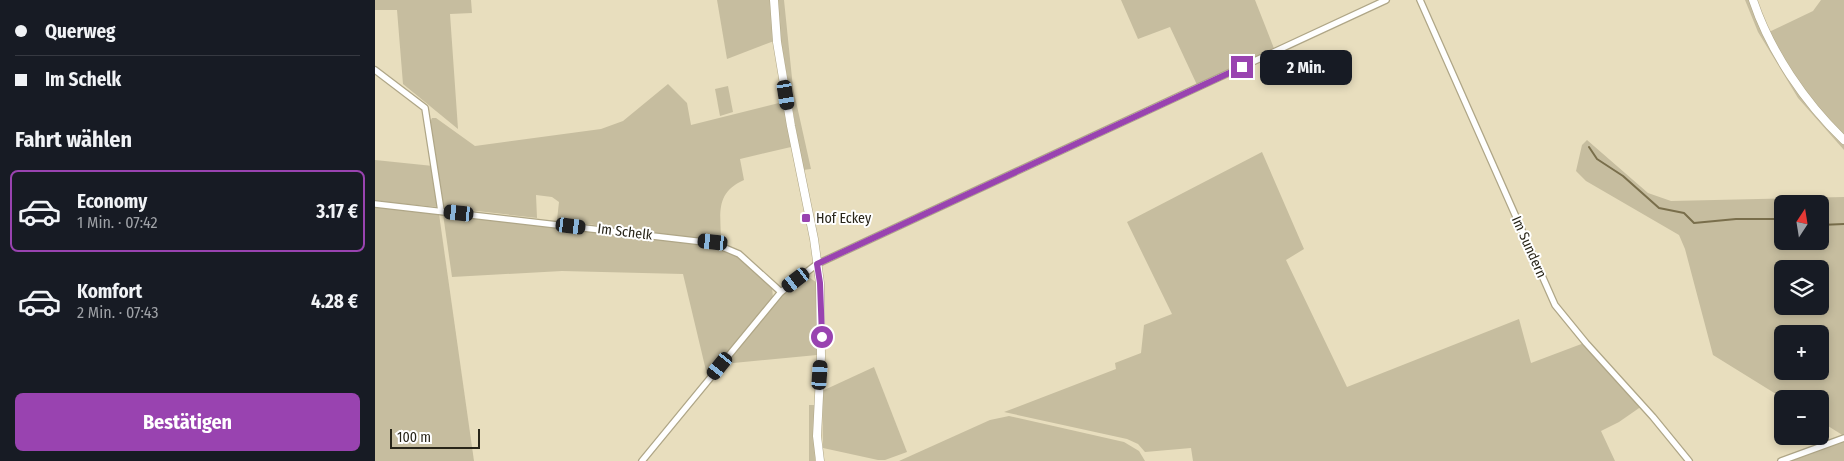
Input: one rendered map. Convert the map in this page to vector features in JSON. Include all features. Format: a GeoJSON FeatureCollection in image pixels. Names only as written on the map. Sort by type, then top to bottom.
{"type":"FeatureCollection","features":[{"type":"Feature","properties":{"kind":"street"},"geometry":{"type":"LineString","coordinates":[[774,0],[777,42],[817,264],[822,319],[817,413],[820,461]]}},
{"type":"Feature","properties":{"kind":"street"},"geometry":{"type":"LineString","coordinates":[[642,461],[781,292],[817,264],[1387,0]]}},
{"type":"Feature","properties":{"kind":"street","name":"Im Sundern"},"geometry":{"type":"LineString","coordinates":[[1420,0],[1555,305],[1689,461]]}},
{"type":"Feature","properties":{"kind":"street"},"geometry":{"type":"LineString","coordinates":[[1753,0],[1766,32],[1784,63],[1820,114],[1844,140]]}},
{"type":"Feature","properties":{"kind":"street"},"geometry":{"type":"LineString","coordinates":[[375,70],[425,108],[441,211]]}},
{"type":"Feature","properties":{"kind":"street","name":"Im Schelk"},"geometry":{"type":"LineString","coordinates":[[375,204],[713,242],[739,254],[781,292]]}},
{"type":"Feature","properties":{"kind":"street"},"geometry":{"type":"LineString","coordinates":[[1781,461],[1844,438]]}},
{"type":"Feature","properties":{"kind":"shaded area"},"geometry":{"type":"Polygon","coordinates":[[[375,0],[471,0],[472,13],[450,14],[458,129],[403,84],[397,10],[375,10],[375,0]]]}},
{"type":"Feature","properties":{"kind":"shaded area"},"geometry":{"type":"Polygon","coordinates":[[[717,0],[771,0],[774,41],[727,59],[717,0]]]}},
{"type":"Feature","properties":{"kind":"shaded area"},"geometry":{"type":"Polygon","coordinates":[[[778,0],[784,0],[793,88],[811,169],[803,170],[781,41],[778,0]]]}},
{"type":"Feature","properties":{"kind":"shaded area"},"geometry":{"type":"Polygon","coordinates":[[[1121,0],[1255,0],[1275,51],[1198,87],[1170,27],[1138,39],[1121,0]]]}},
{"type":"Feature","properties":{"kind":"shaded area"},"geometry":{"type":"Polygon","coordinates":[[[1745,0],[1750,0],[1777,58],[1844,143],[1844,150],[1798,98],[1758,32],[1745,0]]]}},
{"type":"Feature","properties":{"kind":"shaded area"},"geometry":{"type":"Polygon","coordinates":[[[1821,0],[1844,0],[1844,136],[1823,114],[1803,87],[1769,32],[1813,11],[1821,0]]]}},
{"type":"Feature","properties":{"kind":"shaded area"},"geometry":{"type":"Polygon","coordinates":[[[668,84],[687,103],[691,125],[783,102],[791,147],[740,159],[744,180],[734,185],[728,191],[721,206],[721,242],[557,220],[559,202],[552,197],[536,195],[537,218],[442,207],[430,122],[432,118],[436,118],[475,146],[601,129],[623,121],[668,84]]]}},
{"type":"Feature","properties":{"kind":"shaded area"},"geometry":{"type":"Polygon","coordinates":[[[728,86],[733,112],[720,116],[715,89],[728,86]]]}},
{"type":"Feature","properties":{"kind":"shaded area"},"geometry":{"type":"Polygon","coordinates":[[[1587,140],[1648,193],[1671,201],[1774,199],[1774,250],[1829,250],[1829,197],[1844,197],[1844,436],[1829,427],[1829,390],[1774,390],[1774,393],[1713,355],[1685,249],[1679,235],[1586,181],[1576,171],[1582,145],[1587,140]]]}},
{"type":"Feature","properties":{"kind":"shaded area"},"geometry":{"type":"Polygon","coordinates":[[[1262,152],[1304,249],[1286,260],[1347,387],[1519,319],[1531,363],[1584,343],[1642,406],[1619,422],[1601,431],[1615,461],[1193,461],[1191,448],[1145,452],[1138,444],[1127,439],[1004,412],[1116,369],[1115,363],[1141,353],[1144,325],[1172,314],[1127,222],[1262,152]]]}},
{"type":"Feature","properties":{"kind":"shaded area"},"geometry":{"type":"Polygon","coordinates":[[[375,160],[433,166],[438,207],[375,201],[375,160]]]}},
{"type":"Feature","properties":{"kind":"shaded area"},"geometry":{"type":"Polygon","coordinates":[[[375,205],[439,214],[474,461],[375,461],[375,205]]]}},
{"type":"Feature","properties":{"kind":"shaded area"},"geometry":{"type":"Polygon","coordinates":[[[443,214],[713,244],[738,256],[772,286],[773,299],[708,379],[683,274],[562,271],[452,277],[443,214]]]}},
{"type":"Feature","properties":{"kind":"shaded area"},"geometry":{"type":"Polygon","coordinates":[[[803,277],[810,278],[816,282],[819,319],[817,355],[723,364],[782,293],[803,277]]]}},
{"type":"Feature","properties":{"kind":"shaded area"},"geometry":{"type":"Polygon","coordinates":[[[874,367],[907,452],[885,460],[878,460],[823,448],[822,391],[874,367]]]}},
{"type":"Feature","properties":{"kind":"shaded area"},"geometry":{"type":"Polygon","coordinates":[[[809,405],[814,405],[815,461],[809,461],[809,405]]]}},
{"type":"Feature","properties":{"kind":"shaded area"},"geometry":{"type":"Polygon","coordinates":[[[1009,416],[1124,442],[1139,451],[1145,461],[899,461],[990,420],[1009,416]]]}},
{"type":"Feature","properties":{"kind":"shaded area"},"geometry":{"type":"Polygon","coordinates":[[[1844,441],[1844,461],[1785,461],[1844,441]]]}},
{"type":"Feature","properties":{"kind":"waterway"},"geometry":{"type":"LineString","coordinates":[[1589,147],[1597,159],[1623,176],[1659,208],[1684,213],[1694,223],[1736,219],[1774,219]]}},
{"type":"Feature","properties":{"kind":"waterway"},"geometry":{"type":"LineString","coordinates":[[1829,225],[1844,224]]}},
{"type":"Feature","properties":{"kind":"place","name":"Hof Eckey"},"geometry":{"type":"Point","coordinates":[806,218]}},
{"type":"Feature","properties":{"kind":"route"},"geometry":{"type":"LineString","coordinates":[[822,337],[820,283],[817,264],[1242,67]]}}]}
